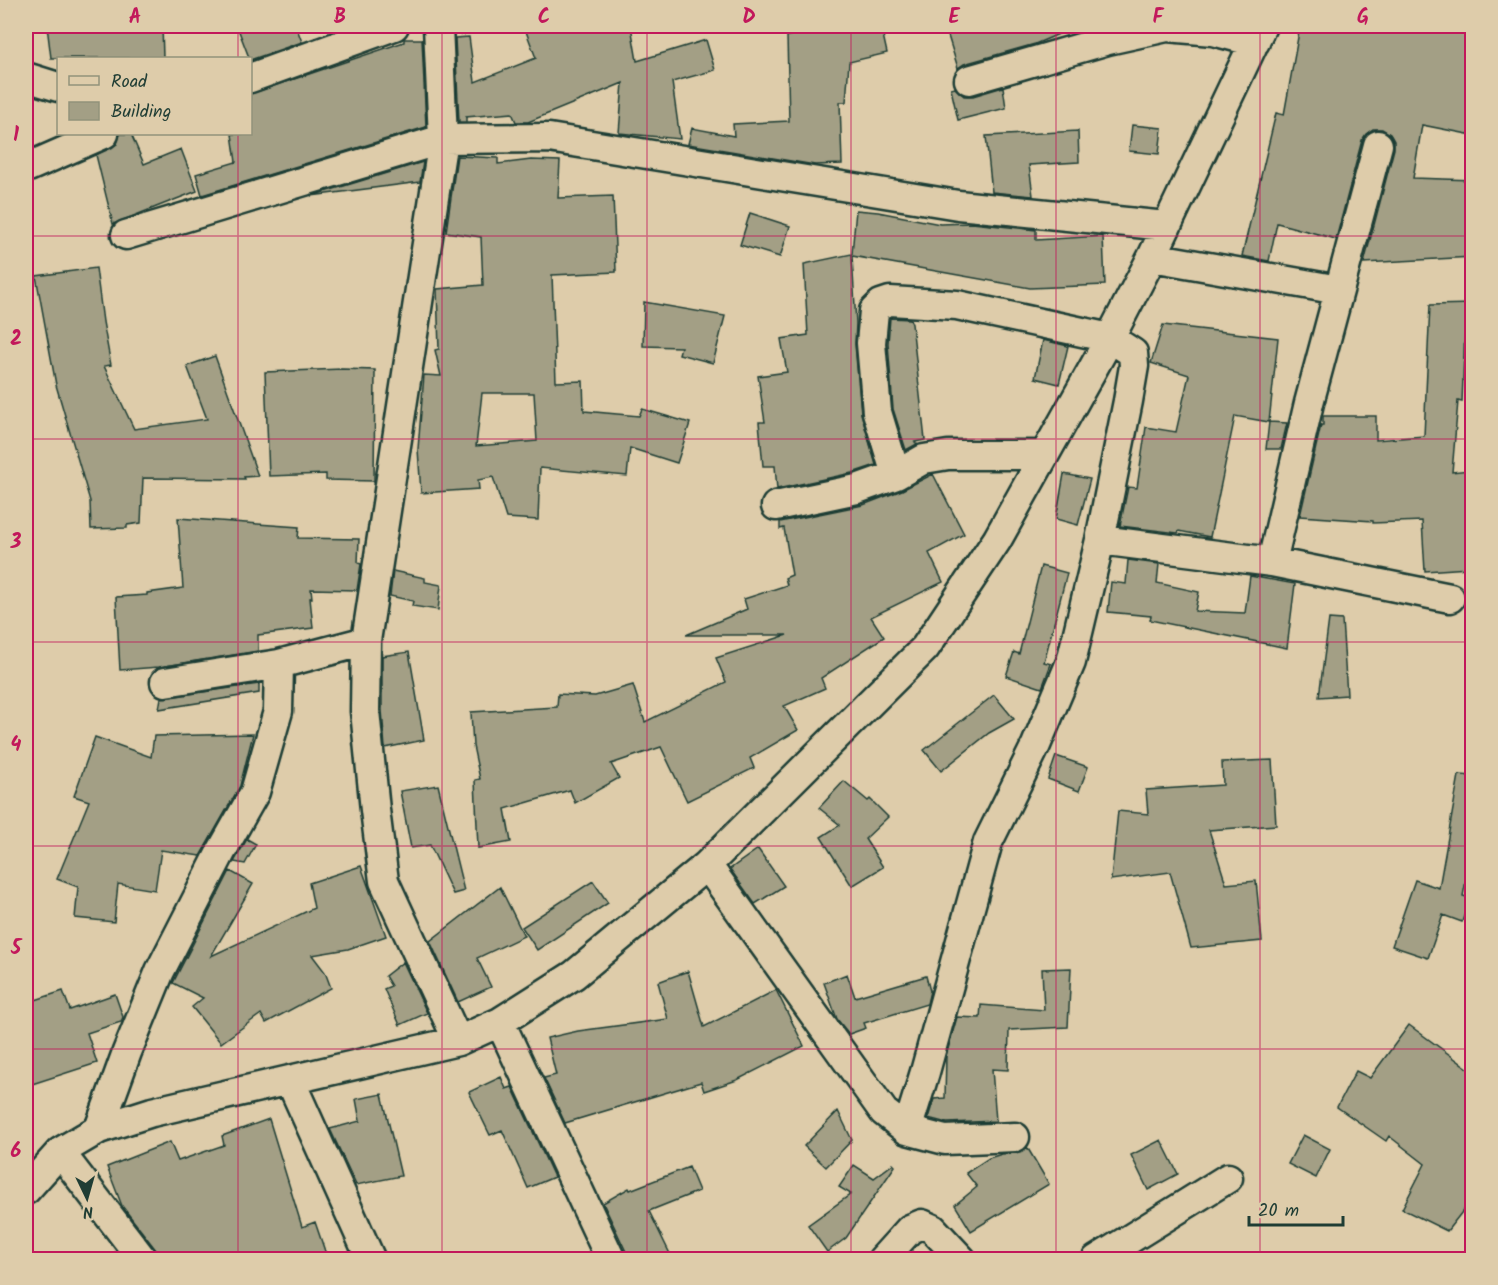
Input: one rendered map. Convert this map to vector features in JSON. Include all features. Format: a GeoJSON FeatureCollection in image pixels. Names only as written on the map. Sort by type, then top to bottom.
{"type":"FeatureCollection","features":[{"type":"Feature","properties":{"kind":"street"},"geometry":{"type":"LineString","coordinates":[[252,77],[394,26]]}},
{"type":"Feature","properties":{"kind":"street"},"geometry":{"type":"LineString","coordinates":[[438,26],[443,139],[366,641],[365,711],[384,881],[458,1041]]}},
{"type":"Feature","properties":{"kind":"street"},"geometry":{"type":"LineString","coordinates":[[26,1190],[60,1152],[99,1129],[152,1112],[458,1041],[500,1022],[574,975],[707,865],[925,648],[997,540],[1110,338],[1152,258],[1258,34],[1167,27],[1108,40],[969,80]]}},
{"type":"Feature","properties":{"kind":"street"},"geometry":{"type":"LineString","coordinates":[[26,77],[57,87]]}},
{"type":"Feature","properties":{"kind":"street"},"geometry":{"type":"LineString","coordinates":[[26,168],[102,135]]}},
{"type":"Feature","properties":{"kind":"street"},"geometry":{"type":"LineString","coordinates":[[126,235],[443,139],[549,138],[958,205],[1166,226]]}},
{"type":"Feature","properties":{"kind":"street"},"geometry":{"type":"LineString","coordinates":[[1272,562],[1309,403],[1378,145]]}},
{"type":"Feature","properties":{"kind":"street"},"geometry":{"type":"LineString","coordinates":[[1152,258],[1339,290]]}},
{"type":"Feature","properties":{"kind":"street"},"geometry":{"type":"LineString","coordinates":[[896,475],[877,412],[871,344],[874,311],[881,304],[890,301],[957,305],[1110,338],[1132,353],[1134,366],[1100,540],[1071,662],[1036,745],[988,842],[907,1130]]}},
{"type":"Feature","properties":{"kind":"street"},"geometry":{"type":"LineString","coordinates":[[776,506],[857,489],[896,475],[924,459],[948,455],[1044,455]]}},
{"type":"Feature","properties":{"kind":"street"},"geometry":{"type":"LineString","coordinates":[[1100,540],[1272,562],[1450,598]]}},
{"type":"Feature","properties":{"kind":"street"},"geometry":{"type":"LineString","coordinates":[[165,682],[279,663],[366,641]]}},
{"type":"Feature","properties":{"kind":"street"},"geometry":{"type":"LineString","coordinates":[[99,1129],[160,971],[220,852],[255,792],[278,711],[279,663]]}},
{"type":"Feature","properties":{"kind":"street"},"geometry":{"type":"LineString","coordinates":[[707,865],[884,1112],[907,1130],[945,1140],[1014,1137]]}},
{"type":"Feature","properties":{"kind":"street"},"geometry":{"type":"LineString","coordinates":[[500,1022],[611,1260]]}},
{"type":"Feature","properties":{"kind":"street"},"geometry":{"type":"LineString","coordinates":[[290,1080],[371,1260]]}},
{"type":"Feature","properties":{"kind":"street"},"geometry":{"type":"LineString","coordinates":[[60,1152],[143,1260]]}},
{"type":"Feature","properties":{"kind":"street"},"geometry":{"type":"LineString","coordinates":[[1096,1260],[1228,1178]]}},
{"type":"Feature","properties":{"kind":"street"},"geometry":{"type":"LineString","coordinates":[[882,1260],[910,1229],[922,1224],[933,1229],[962,1260]]}},
{"type":"Feature","properties":{"kind":"building"},"geometry":{"type":"Polygon","coordinates":[[[47,26],[162,26],[163,57],[51,58],[47,26]]]}},
{"type":"Feature","properties":{"kind":"building"},"geometry":{"type":"Polygon","coordinates":[[[237,26],[296,26],[302,42],[252,59],[252,57],[249,57],[237,26]]]}},
{"type":"Feature","properties":{"kind":"building"},"geometry":{"type":"Polygon","coordinates":[[[524,26],[631,26],[637,61],[706,40],[715,70],[672,82],[680,139],[619,133],[623,83],[528,122],[516,122],[512,113],[466,117],[466,122],[459,122],[455,38],[469,37],[475,82],[536,58],[524,26]]]}},
{"type":"Feature","properties":{"kind":"building"},"geometry":{"type":"Polygon","coordinates":[[[843,26],[881,26],[887,53],[849,62],[846,102],[840,102],[842,164],[815,165],[688,144],[692,128],[734,136],[733,124],[789,121],[787,36],[843,26]]]}},
{"type":"Feature","properties":{"kind":"building"},"geometry":{"type":"Polygon","coordinates":[[[945,26],[1078,26],[1035,44],[964,64],[958,68],[945,26]]]}},
{"type":"Feature","properties":{"kind":"building"},"geometry":{"type":"Polygon","coordinates":[[[1300,26],[1443,26],[1442,30],[1473,34],[1473,135],[1422,125],[1413,178],[1473,180],[1473,257],[1364,263],[1394,149],[1394,141],[1390,134],[1382,129],[1373,129],[1362,140],[1336,239],[1277,223],[1269,261],[1242,256],[1276,113],[1284,115],[1300,26]]]}},
{"type":"Feature","properties":{"kind":"building"},"geometry":{"type":"Polygon","coordinates":[[[404,39],[422,39],[426,127],[202,195],[196,174],[236,162],[232,135],[252,135],[252,93],[404,42],[404,39]]]}},
{"type":"Feature","properties":{"kind":"building"},"geometry":{"type":"Polygon","coordinates":[[[1003,87],[1006,108],[958,120],[951,89],[955,88],[964,96],[973,96],[1003,87]]]}},
{"type":"Feature","properties":{"kind":"building"},"geometry":{"type":"Polygon","coordinates":[[[1132,125],[1162,128],[1159,154],[1129,151],[1132,125]]]}},
{"type":"Feature","properties":{"kind":"building"},"geometry":{"type":"Polygon","coordinates":[[[1078,131],[1079,162],[1029,165],[1033,196],[992,192],[986,136],[1078,131]]]}},
{"type":"Feature","properties":{"kind":"building"},"geometry":{"type":"Polygon","coordinates":[[[120,135],[131,135],[144,164],[181,149],[197,191],[113,224],[96,155],[117,144],[120,135]]]}},
{"type":"Feature","properties":{"kind":"building"},"geometry":{"type":"Polygon","coordinates":[[[457,156],[498,158],[498,164],[531,160],[560,161],[558,198],[613,196],[616,272],[552,275],[556,382],[583,381],[584,411],[639,416],[642,409],[690,423],[677,463],[630,448],[627,476],[540,468],[538,520],[506,518],[493,477],[478,480],[479,489],[421,493],[418,449],[424,375],[441,376],[435,350],[439,349],[437,289],[483,285],[481,237],[446,232],[457,156]],[[482,393],[476,446],[537,441],[534,393],[482,393]]]}},
{"type":"Feature","properties":{"kind":"building"},"geometry":{"type":"Polygon","coordinates":[[[423,162],[420,182],[311,196],[423,162]]]}},
{"type":"Feature","properties":{"kind":"building"},"geometry":{"type":"Polygon","coordinates":[[[856,210],[940,224],[972,223],[1036,230],[1036,240],[1103,236],[1105,285],[1030,288],[852,256],[855,344],[861,413],[876,465],[852,473],[777,489],[775,466],[763,466],[759,422],[765,422],[758,376],[787,372],[781,339],[808,335],[804,264],[852,254],[856,210]]]}},
{"type":"Feature","properties":{"kind":"building"},"geometry":{"type":"Polygon","coordinates":[[[750,213],[790,226],[780,257],[740,245],[750,213]]]}},
{"type":"Feature","properties":{"kind":"building"},"geometry":{"type":"Polygon","coordinates":[[[96,268],[111,365],[104,366],[134,429],[207,419],[187,366],[215,356],[258,476],[244,477],[245,479],[143,478],[141,523],[127,525],[127,528],[91,529],[90,501],[56,385],[36,276],[96,268]]]}},
{"type":"Feature","properties":{"kind":"building"},"geometry":{"type":"Polygon","coordinates":[[[644,302],[725,316],[713,363],[679,354],[681,347],[643,346],[644,302]]]}},
{"type":"Feature","properties":{"kind":"building"},"geometry":{"type":"Polygon","coordinates":[[[1473,304],[1473,328],[1465,328],[1462,402],[1458,401],[1452,472],[1469,470],[1473,514],[1467,515],[1468,568],[1425,571],[1422,521],[1373,523],[1373,521],[1300,516],[1321,425],[1323,425],[1323,416],[1376,416],[1376,440],[1424,436],[1430,305],[1473,304]]]}},
{"type":"Feature","properties":{"kind":"building"},"geometry":{"type":"Polygon","coordinates":[[[890,318],[910,319],[912,324],[925,440],[915,442],[917,444],[906,450],[893,409],[888,343],[890,318]]]}},
{"type":"Feature","properties":{"kind":"building"},"geometry":{"type":"Polygon","coordinates":[[[1163,325],[1278,338],[1269,422],[1235,416],[1210,537],[1179,531],[1178,533],[1120,526],[1128,487],[1137,488],[1146,427],[1176,432],[1189,375],[1151,363],[1163,325]]]}},
{"type":"Feature","properties":{"kind":"building"},"geometry":{"type":"Polygon","coordinates":[[[1043,340],[1068,346],[1059,384],[1035,378],[1043,340]]]}},
{"type":"Feature","properties":{"kind":"building"},"geometry":{"type":"Polygon","coordinates":[[[375,370],[374,481],[326,480],[326,474],[269,476],[265,372],[375,370]]]}},
{"type":"Feature","properties":{"kind":"building"},"geometry":{"type":"Polygon","coordinates":[[[1269,422],[1287,423],[1281,449],[1266,449],[1269,422]]]}},
{"type":"Feature","properties":{"kind":"building"},"geometry":{"type":"Polygon","coordinates":[[[933,474],[964,534],[929,553],[943,582],[871,617],[884,637],[821,678],[825,688],[784,706],[798,730],[750,758],[754,768],[687,801],[661,747],[611,764],[619,778],[575,803],[570,790],[505,809],[511,842],[478,848],[475,780],[480,779],[473,746],[471,712],[557,707],[558,694],[595,696],[633,685],[645,722],[726,682],[716,658],[787,635],[686,635],[747,609],[744,599],[787,585],[785,578],[792,575],[784,528],[780,529],[780,522],[863,505],[902,490],[933,474]]]}},
{"type":"Feature","properties":{"kind":"building"},"geometry":{"type":"Polygon","coordinates":[[[1064,474],[1090,479],[1078,525],[1056,519],[1064,474]]]}},
{"type":"Feature","properties":{"kind":"building"},"geometry":{"type":"Polygon","coordinates":[[[178,518],[299,527],[298,538],[359,539],[358,563],[361,564],[357,590],[311,589],[313,628],[258,635],[258,651],[159,667],[120,670],[116,597],[147,595],[147,593],[183,588],[178,518]]]}},
{"type":"Feature","properties":{"kind":"building"},"geometry":{"type":"Polygon","coordinates":[[[1128,560],[1159,564],[1157,583],[1199,592],[1195,611],[1245,613],[1250,576],[1295,584],[1287,648],[1150,620],[1151,616],[1108,612],[1111,582],[1126,584],[1128,560]]]}},
{"type":"Feature","properties":{"kind":"building"},"geometry":{"type":"Polygon","coordinates":[[[1041,566],[1067,573],[1044,662],[1051,664],[1042,688],[1006,676],[1014,652],[1019,654],[1041,566]]]}},
{"type":"Feature","properties":{"kind":"building"},"geometry":{"type":"Polygon","coordinates":[[[393,571],[425,578],[425,582],[441,585],[438,610],[412,606],[413,601],[390,596],[393,571]]]}},
{"type":"Feature","properties":{"kind":"building"},"geometry":{"type":"Polygon","coordinates":[[[1329,619],[1342,620],[1347,695],[1319,697],[1329,619]]]}},
{"type":"Feature","properties":{"kind":"building"},"geometry":{"type":"Polygon","coordinates":[[[409,652],[424,740],[385,748],[382,656],[409,652]]]}},
{"type":"Feature","properties":{"kind":"building"},"geometry":{"type":"Polygon","coordinates":[[[259,684],[259,693],[159,709],[161,698],[259,684]]]}},
{"type":"Feature","properties":{"kind":"building"},"geometry":{"type":"Polygon","coordinates":[[[994,695],[1014,719],[989,733],[941,771],[924,750],[994,695]]]}},
{"type":"Feature","properties":{"kind":"building"},"geometry":{"type":"Polygon","coordinates":[[[253,734],[240,786],[200,856],[161,850],[155,890],[118,884],[114,922],[75,918],[78,887],[57,879],[89,801],[74,796],[95,737],[151,757],[154,736],[253,734]]]}},
{"type":"Feature","properties":{"kind":"building"},"geometry":{"type":"Polygon","coordinates":[[[1056,756],[1088,767],[1079,791],[1048,779],[1056,756]]]}},
{"type":"Feature","properties":{"kind":"building"},"geometry":{"type":"Polygon","coordinates":[[[1272,760],[1276,825],[1209,830],[1226,884],[1256,881],[1262,941],[1191,948],[1170,872],[1111,880],[1118,811],[1148,814],[1146,790],[1223,785],[1222,762],[1272,760]]]}},
{"type":"Feature","properties":{"kind":"building"},"geometry":{"type":"Polygon","coordinates":[[[1459,775],[1473,776],[1473,844],[1463,896],[1470,898],[1462,922],[1443,915],[1428,958],[1392,946],[1415,880],[1439,888],[1459,775]]]}},
{"type":"Feature","properties":{"kind":"building"},"geometry":{"type":"Polygon","coordinates":[[[844,781],[868,801],[870,799],[888,817],[865,839],[883,867],[852,886],[821,837],[840,825],[819,808],[844,781]]]}},
{"type":"Feature","properties":{"kind":"building"},"geometry":{"type":"Polygon","coordinates":[[[438,785],[464,891],[453,894],[430,845],[411,848],[400,791],[438,785]]]}},
{"type":"Feature","properties":{"kind":"building"},"geometry":{"type":"Polygon","coordinates":[[[247,839],[256,844],[245,864],[234,862],[247,839]]]}},
{"type":"Feature","properties":{"kind":"building"},"geometry":{"type":"Polygon","coordinates":[[[758,849],[784,886],[755,904],[730,869],[758,849]]]}},
{"type":"Feature","properties":{"kind":"building"},"geometry":{"type":"Polygon","coordinates":[[[361,866],[386,936],[348,949],[312,955],[325,972],[331,988],[266,1023],[261,1014],[221,1043],[192,1007],[203,998],[173,983],[230,871],[253,884],[211,956],[314,908],[309,883],[361,866]]]}},
{"type":"Feature","properties":{"kind":"building"},"geometry":{"type":"Polygon","coordinates":[[[593,881],[608,903],[537,950],[522,927],[593,881]]]}},
{"type":"Feature","properties":{"kind":"building"},"geometry":{"type":"Polygon","coordinates":[[[500,887],[524,936],[477,958],[491,987],[458,1002],[430,941],[500,887]]]}},
{"type":"Feature","properties":{"kind":"building"},"geometry":{"type":"Polygon","coordinates":[[[403,962],[427,1013],[400,1025],[384,989],[391,986],[385,976],[403,962]]]}},
{"type":"Feature","properties":{"kind":"building"},"geometry":{"type":"Polygon","coordinates":[[[1071,968],[1068,1027],[1009,1030],[1008,1070],[992,1069],[996,1121],[947,1123],[928,1118],[934,1099],[945,1098],[946,1056],[957,1017],[980,1018],[981,1005],[1044,1010],[1042,969],[1071,968]]]}},
{"type":"Feature","properties":{"kind":"building"},"geometry":{"type":"Polygon","coordinates":[[[688,971],[704,1027],[776,990],[804,1046],[737,1080],[704,1091],[701,1082],[565,1123],[544,1078],[556,1075],[547,1038],[578,1031],[668,1019],[658,982],[688,971]]]}},
{"type":"Feature","properties":{"kind":"building"},"geometry":{"type":"Polygon","coordinates":[[[847,974],[855,997],[926,976],[930,991],[927,1004],[864,1023],[866,1028],[849,1034],[837,1019],[824,983],[847,974]]]}},
{"type":"Feature","properties":{"kind":"building"},"geometry":{"type":"Polygon","coordinates":[[[63,991],[70,1010],[115,994],[123,1017],[121,1022],[87,1033],[97,1063],[26,1086],[26,1003],[63,991]]]}},
{"type":"Feature","properties":{"kind":"building"},"geometry":{"type":"Polygon","coordinates":[[[1409,1025],[1473,1072],[1473,1198],[1447,1231],[1402,1209],[1425,1164],[1389,1136],[1386,1141],[1337,1107],[1356,1071],[1370,1078],[1409,1025]]]}},
{"type":"Feature","properties":{"kind":"building"},"geometry":{"type":"Polygon","coordinates":[[[501,1077],[506,1089],[512,1087],[554,1177],[528,1188],[502,1130],[490,1135],[469,1092],[501,1077]]]}},
{"type":"Feature","properties":{"kind":"building"},"geometry":{"type":"Polygon","coordinates":[[[382,1094],[401,1176],[356,1185],[330,1129],[360,1121],[356,1099],[382,1094]]]}},
{"type":"Feature","properties":{"kind":"building"},"geometry":{"type":"Polygon","coordinates":[[[838,1111],[852,1140],[826,1167],[804,1146],[838,1111]]]}},
{"type":"Feature","properties":{"kind":"building"},"geometry":{"type":"Polygon","coordinates":[[[269,1119],[302,1227],[315,1222],[328,1260],[161,1260],[156,1250],[122,1206],[107,1167],[170,1142],[178,1161],[224,1145],[222,1136],[269,1119]]]}},
{"type":"Feature","properties":{"kind":"building"},"geometry":{"type":"Polygon","coordinates":[[[1303,1135],[1330,1149],[1316,1178],[1288,1164],[1303,1135]]]}},
{"type":"Feature","properties":{"kind":"building"},"geometry":{"type":"Polygon","coordinates":[[[1161,1140],[1178,1174],[1148,1190],[1131,1155],[1161,1140]]]}},
{"type":"Feature","properties":{"kind":"building"},"geometry":{"type":"Polygon","coordinates":[[[1027,1147],[1049,1184],[971,1231],[955,1205],[977,1187],[966,1173],[989,1158],[1016,1153],[1027,1147]]]}},
{"type":"Feature","properties":{"kind":"building"},"geometry":{"type":"Polygon","coordinates":[[[893,1164],[895,1166],[846,1238],[827,1252],[808,1225],[851,1194],[839,1187],[854,1165],[874,1178],[893,1164]]]}},
{"type":"Feature","properties":{"kind":"building"},"geometry":{"type":"Polygon","coordinates":[[[689,1167],[699,1191],[649,1211],[673,1260],[630,1260],[603,1203],[629,1188],[630,1190],[689,1167]]]}}]}
